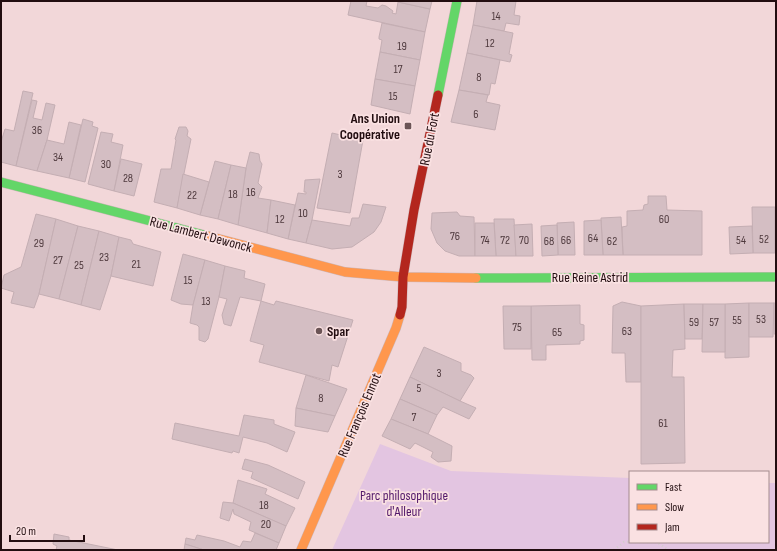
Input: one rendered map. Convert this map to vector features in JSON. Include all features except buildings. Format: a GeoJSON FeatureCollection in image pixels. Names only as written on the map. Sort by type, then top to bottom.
{"type":"FeatureCollection","features":[{"type":"Feature","properties":{"kind":"street","name":"Rue du Fort"},"geometry":{"type":"LineString","coordinates":[[403,277],[414,210],[457,1]]}},
{"type":"Feature","properties":{"kind":"street","name":"Rue Lambert Dewonck"},"geometry":{"type":"LineString","coordinates":[[1,182],[346,272],[403,277]]}},
{"type":"Feature","properties":{"kind":"street","name":"Rue Reine Astrid"},"geometry":{"type":"LineString","coordinates":[[403,277],[776,277]]}},
{"type":"Feature","properties":{"kind":"street","name":"Rue François Ennot"},"geometry":{"type":"LineString","coordinates":[[301,550],[396,328],[402,307],[403,277]]}},
{"type":"Feature","properties":{"kind":"path"},"geometry":{"type":"LineString","coordinates":[[614,550],[624,542],[629,542]]}},
{"type":"Feature","properties":{"kind":"path"},"geometry":{"type":"LineString","coordinates":[[658,543],[668,550]]}},
{"type":"Feature","properties":{"kind":"green space","name":"Parc philosophique d'Alleur"},"geometry":{"type":"Polygon","coordinates":[[[380,444],[451,471],[629,478],[629,543],[769,543],[769,483],[776,483],[776,550],[332,550],[380,444]]]}},
{"type":"Feature","properties":{"kind":"traffic: fast"},"geometry":{"type":"LineString","coordinates":[[438,95],[457,1]]}},
{"type":"Feature","properties":{"kind":"traffic: fast"},"geometry":{"type":"LineString","coordinates":[[1,182],[208,236]]}},
{"type":"Feature","properties":{"kind":"traffic: fast"},"geometry":{"type":"LineString","coordinates":[[476,278],[776,277]]}},
{"type":"Feature","properties":{"kind":"traffic: slow"},"geometry":{"type":"LineString","coordinates":[[208,236],[345,272],[403,277],[476,278]]}},
{"type":"Feature","properties":{"kind":"traffic: slow"},"geometry":{"type":"LineString","coordinates":[[301,550],[396,328],[400,315]]}},
{"type":"Feature","properties":{"kind":"traffic: jam"},"geometry":{"type":"LineString","coordinates":[[400,315],[402,307],[403,277],[414,210],[438,95]]}},
{"type":"Feature","properties":{"kind":"place","name":"Ans Union Coopérative"},"geometry":{"type":"Point","coordinates":[408,126]}},
{"type":"Feature","properties":{"kind":"place","name":"Spar"},"geometry":{"type":"Point","coordinates":[319,331]}}]}
